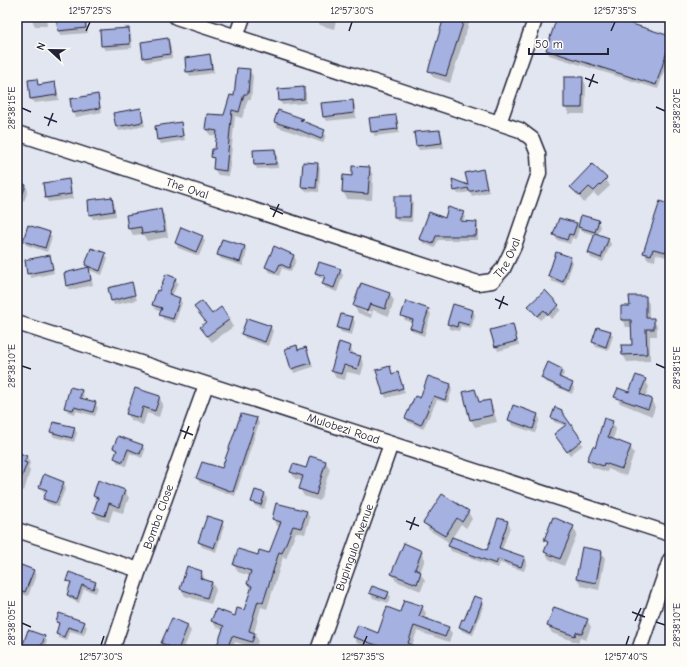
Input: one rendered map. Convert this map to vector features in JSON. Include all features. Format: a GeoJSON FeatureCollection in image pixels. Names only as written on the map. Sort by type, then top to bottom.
{"type":"FeatureCollection","features":[{"type":"Feature","properties":{"kind":"street","name":"The Oval"},"geometry":{"type":"LineString","coordinates":[[17,132],[478,283],[492,281],[503,269],[514,246],[539,173],[538,154],[532,139],[520,130],[176,17]]}},
{"type":"Feature","properties":{"kind":"street"},"geometry":{"type":"LineString","coordinates":[[236,37],[243,17]]}},
{"type":"Feature","properties":{"kind":"street"},"geometry":{"type":"LineString","coordinates":[[499,123],[536,17]]}},
{"type":"Feature","properties":{"kind":"street","name":"Mulobezi Road"},"geometry":{"type":"LineString","coordinates":[[17,323],[670,534]]}},
{"type":"Feature","properties":{"kind":"street","name":"Bomba Close"},"geometry":{"type":"LineString","coordinates":[[112,650],[139,570],[206,385]]}},
{"type":"Feature","properties":{"kind":"street","name":"Bupingulo Avenue"},"geometry":{"type":"LineString","coordinates":[[318,650],[391,444]]}},
{"type":"Feature","properties":{"kind":"street"},"geometry":{"type":"LineString","coordinates":[[17,530],[139,570]]}},
{"type":"Feature","properties":{"kind":"street"},"geometry":{"type":"LineString","coordinates":[[639,650],[670,560]]}},
{"type":"Feature","properties":{"kind":"building"},"geometry":{"type":"Polygon","coordinates":[[[56,17],[85,17],[86,28],[58,31],[56,17]]]}},
{"type":"Feature","properties":{"kind":"building"},"geometry":{"type":"Polygon","coordinates":[[[444,17],[465,17],[446,76],[428,71],[444,17]]]}},
{"type":"Feature","properties":{"kind":"building"},"geometry":{"type":"Polygon","coordinates":[[[557,17],[610,17],[670,36],[670,42],[656,85],[546,50],[557,17]]]}},
{"type":"Feature","properties":{"kind":"building"},"geometry":{"type":"Polygon","coordinates":[[[129,28],[130,44],[101,46],[100,30],[129,28]]]}},
{"type":"Feature","properties":{"kind":"building"},"geometry":{"type":"Polygon","coordinates":[[[168,38],[170,54],[143,58],[141,42],[168,38]]]}},
{"type":"Feature","properties":{"kind":"building"},"geometry":{"type":"Polygon","coordinates":[[[210,54],[212,69],[186,72],[185,58],[210,54]]]}},
{"type":"Feature","properties":{"kind":"building"},"geometry":{"type":"Polygon","coordinates":[[[237,68],[250,69],[248,94],[244,94],[239,112],[232,110],[226,171],[213,169],[214,158],[211,157],[212,149],[215,149],[217,131],[205,129],[207,114],[224,115],[230,95],[234,96],[237,68]]]}},
{"type":"Feature","properties":{"kind":"building"},"geometry":{"type":"Polygon","coordinates":[[[564,77],[583,77],[582,108],[564,108],[564,77]]]}},
{"type":"Feature","properties":{"kind":"building"},"geometry":{"type":"Polygon","coordinates":[[[37,79],[38,85],[55,82],[57,95],[30,99],[28,80],[37,79]]]}},
{"type":"Feature","properties":{"kind":"building"},"geometry":{"type":"Polygon","coordinates":[[[304,87],[304,99],[279,101],[278,89],[304,87]]]}},
{"type":"Feature","properties":{"kind":"building"},"geometry":{"type":"Polygon","coordinates":[[[98,94],[100,108],[72,113],[70,99],[98,94]]]}},
{"type":"Feature","properties":{"kind":"building"},"geometry":{"type":"Polygon","coordinates":[[[353,100],[354,113],[323,117],[321,103],[353,100]]]}},
{"type":"Feature","properties":{"kind":"building"},"geometry":{"type":"Polygon","coordinates":[[[141,108],[143,122],[116,127],[113,113],[141,108]]]}},
{"type":"Feature","properties":{"kind":"building"},"geometry":{"type":"Polygon","coordinates":[[[278,110],[304,119],[300,120],[325,130],[321,139],[297,129],[274,122],[278,110]]]}},
{"type":"Feature","properties":{"kind":"building"},"geometry":{"type":"Polygon","coordinates":[[[396,115],[398,129],[371,132],[369,118],[396,115]]]}},
{"type":"Feature","properties":{"kind":"building"},"geometry":{"type":"Polygon","coordinates":[[[181,122],[183,136],[157,140],[155,126],[181,122]]]}},
{"type":"Feature","properties":{"kind":"building"},"geometry":{"type":"Polygon","coordinates":[[[440,130],[442,143],[416,146],[414,132],[440,130]]]}},
{"type":"Feature","properties":{"kind":"building"},"geometry":{"type":"Polygon","coordinates":[[[275,149],[276,164],[254,165],[253,150],[275,149]]]}},
{"type":"Feature","properties":{"kind":"building"},"geometry":{"type":"Polygon","coordinates":[[[303,162],[318,163],[316,188],[301,187],[303,162]]]}},
{"type":"Feature","properties":{"kind":"building"},"geometry":{"type":"Polygon","coordinates":[[[592,164],[607,178],[594,191],[589,187],[580,196],[570,187],[592,164]]]}},
{"type":"Feature","properties":{"kind":"building"},"geometry":{"type":"Polygon","coordinates":[[[352,166],[370,167],[368,194],[342,192],[343,175],[352,176],[352,166]]]}},
{"type":"Feature","properties":{"kind":"building"},"geometry":{"type":"Polygon","coordinates":[[[483,169],[487,188],[469,191],[468,188],[454,191],[452,179],[468,185],[465,173],[483,169]]]}},
{"type":"Feature","properties":{"kind":"building"},"geometry":{"type":"Polygon","coordinates":[[[69,179],[71,194],[45,198],[43,183],[69,179]]]}},
{"type":"Feature","properties":{"kind":"building"},"geometry":{"type":"Polygon","coordinates":[[[17,181],[26,185],[17,208],[17,181]]]}},
{"type":"Feature","properties":{"kind":"building"},"geometry":{"type":"Polygon","coordinates":[[[394,196],[411,196],[410,217],[394,217],[394,196]]]}},
{"type":"Feature","properties":{"kind":"building"},"geometry":{"type":"Polygon","coordinates":[[[112,197],[114,211],[89,215],[88,200],[112,197]]]}},
{"type":"Feature","properties":{"kind":"building"},"geometry":{"type":"Polygon","coordinates":[[[660,201],[670,205],[670,238],[666,252],[653,249],[651,255],[643,253],[660,201]]]}},
{"type":"Feature","properties":{"kind":"building"},"geometry":{"type":"Polygon","coordinates":[[[448,207],[464,212],[460,221],[477,222],[476,236],[436,236],[433,244],[419,239],[429,212],[445,218],[448,207]]]}},
{"type":"Feature","properties":{"kind":"building"},"geometry":{"type":"Polygon","coordinates":[[[161,209],[165,231],[142,234],[141,227],[128,229],[126,215],[161,209]]]}},
{"type":"Feature","properties":{"kind":"building"},"geometry":{"type":"Polygon","coordinates":[[[581,215],[599,220],[595,232],[578,227],[581,215]]]}},
{"type":"Feature","properties":{"kind":"building"},"geometry":{"type":"Polygon","coordinates":[[[559,218],[577,223],[573,235],[569,234],[567,240],[553,235],[559,218]]]}},
{"type":"Feature","properties":{"kind":"building"},"geometry":{"type":"Polygon","coordinates":[[[28,225],[50,232],[45,248],[23,241],[28,225]]]}},
{"type":"Feature","properties":{"kind":"building"},"geometry":{"type":"Polygon","coordinates":[[[181,227],[203,236],[196,252],[175,243],[181,227]]]}},
{"type":"Feature","properties":{"kind":"building"},"geometry":{"type":"Polygon","coordinates":[[[595,233],[609,238],[601,258],[588,253],[595,233]]]}},
{"type":"Feature","properties":{"kind":"building"},"geometry":{"type":"Polygon","coordinates":[[[222,239],[245,246],[240,262],[217,255],[222,239]]]}},
{"type":"Feature","properties":{"kind":"building"},"geometry":{"type":"Polygon","coordinates":[[[274,246],[294,255],[289,268],[280,264],[276,272],[265,267],[274,246]]]}},
{"type":"Feature","properties":{"kind":"building"},"geometry":{"type":"Polygon","coordinates":[[[91,248],[106,253],[100,271],[85,265],[91,248]]]}},
{"type":"Feature","properties":{"kind":"building"},"geometry":{"type":"Polygon","coordinates":[[[556,252],[571,257],[563,282],[548,276],[556,252]]]}},
{"type":"Feature","properties":{"kind":"building"},"geometry":{"type":"Polygon","coordinates":[[[50,255],[53,269],[27,274],[25,260],[50,255]]]}},
{"type":"Feature","properties":{"kind":"building"},"geometry":{"type":"Polygon","coordinates":[[[319,262],[341,269],[334,288],[322,284],[325,276],[315,273],[319,262]]]}},
{"type":"Feature","properties":{"kind":"building"},"geometry":{"type":"Polygon","coordinates":[[[89,267],[91,280],[66,286],[64,273],[89,267]]]}},
{"type":"Feature","properties":{"kind":"building"},"geometry":{"type":"Polygon","coordinates":[[[166,274],[176,278],[169,294],[180,298],[173,319],[159,315],[162,308],[152,305],[157,290],[159,291],[166,274]]]}},
{"type":"Feature","properties":{"kind":"building"},"geometry":{"type":"Polygon","coordinates":[[[132,282],[135,295],[111,301],[108,288],[132,282]]]}},
{"type":"Feature","properties":{"kind":"building"},"geometry":{"type":"Polygon","coordinates":[[[361,283],[390,293],[385,309],[370,304],[367,311],[353,306],[361,283]]]}},
{"type":"Feature","properties":{"kind":"building"},"geometry":{"type":"Polygon","coordinates":[[[545,290],[559,305],[548,315],[544,310],[537,316],[528,306],[545,290]]]}},
{"type":"Feature","properties":{"kind":"building"},"geometry":{"type":"Polygon","coordinates":[[[629,296],[646,296],[646,318],[654,318],[654,329],[646,329],[647,354],[622,355],[621,345],[632,345],[631,320],[621,320],[621,306],[630,306],[629,296]]]}},
{"type":"Feature","properties":{"kind":"building"},"geometry":{"type":"Polygon","coordinates":[[[202,301],[212,314],[221,307],[230,319],[207,336],[200,327],[206,322],[194,307],[202,301]]]}},
{"type":"Feature","properties":{"kind":"building"},"geometry":{"type":"Polygon","coordinates":[[[406,301],[429,309],[421,332],[410,328],[413,320],[401,316],[406,301]]]}},
{"type":"Feature","properties":{"kind":"building"},"geometry":{"type":"Polygon","coordinates":[[[453,304],[473,310],[469,325],[458,322],[457,327],[447,324],[453,304]]]}},
{"type":"Feature","properties":{"kind":"building"},"geometry":{"type":"Polygon","coordinates":[[[341,314],[353,317],[349,331],[337,328],[341,314]]]}},
{"type":"Feature","properties":{"kind":"building"},"geometry":{"type":"Polygon","coordinates":[[[247,318],[271,326],[265,342],[241,334],[247,318]]]}},
{"type":"Feature","properties":{"kind":"building"},"geometry":{"type":"Polygon","coordinates":[[[513,324],[517,341],[495,347],[490,330],[513,324]]]}},
{"type":"Feature","properties":{"kind":"building"},"geometry":{"type":"Polygon","coordinates":[[[597,327],[611,331],[606,347],[592,342],[597,327]]]}},
{"type":"Feature","properties":{"kind":"building"},"geometry":{"type":"Polygon","coordinates":[[[339,342],[351,346],[349,353],[361,356],[357,369],[344,365],[341,374],[331,371],[339,342]]]}},
{"type":"Feature","properties":{"kind":"building"},"geometry":{"type":"Polygon","coordinates":[[[297,345],[298,350],[306,347],[311,363],[291,369],[285,349],[297,345]]]}},
{"type":"Feature","properties":{"kind":"building"},"geometry":{"type":"Polygon","coordinates":[[[548,362],[562,369],[559,377],[573,383],[569,391],[541,378],[548,362]]]}},
{"type":"Feature","properties":{"kind":"building"},"geometry":{"type":"Polygon","coordinates":[[[390,366],[392,374],[398,372],[403,388],[383,394],[376,370],[390,366]]]}},
{"type":"Feature","properties":{"kind":"building"},"geometry":{"type":"Polygon","coordinates":[[[636,375],[646,379],[640,394],[652,399],[648,409],[614,397],[618,388],[629,392],[636,375]]]}},
{"type":"Feature","properties":{"kind":"building"},"geometry":{"type":"Polygon","coordinates":[[[428,376],[451,384],[445,400],[434,396],[421,425],[405,418],[415,396],[420,398],[428,376]]]}},
{"type":"Feature","properties":{"kind":"building"},"geometry":{"type":"Polygon","coordinates":[[[70,387],[82,390],[80,398],[96,402],[93,412],[74,407],[73,410],[64,408],[70,387]]]}},
{"type":"Feature","properties":{"kind":"building"},"geometry":{"type":"Polygon","coordinates":[[[135,388],[160,396],[155,411],[143,407],[140,418],[126,414],[135,388]]]}},
{"type":"Feature","properties":{"kind":"building"},"geometry":{"type":"Polygon","coordinates":[[[475,389],[479,402],[490,400],[493,415],[470,420],[463,392],[475,389]]]}},
{"type":"Feature","properties":{"kind":"building"},"geometry":{"type":"Polygon","coordinates":[[[513,405],[538,414],[533,429],[508,420],[513,405]]]}},
{"type":"Feature","properties":{"kind":"building"},"geometry":{"type":"Polygon","coordinates":[[[555,407],[562,410],[582,440],[567,452],[554,434],[567,424],[551,418],[555,407]]]}},
{"type":"Feature","properties":{"kind":"building"},"geometry":{"type":"Polygon","coordinates":[[[241,414],[257,418],[233,492],[196,478],[202,462],[222,468],[241,414]]]}},
{"type":"Feature","properties":{"kind":"building"},"geometry":{"type":"Polygon","coordinates":[[[604,418],[613,421],[608,437],[631,446],[622,469],[604,463],[603,466],[587,460],[593,446],[595,448],[604,418]]]}},
{"type":"Feature","properties":{"kind":"building"},"geometry":{"type":"Polygon","coordinates":[[[53,422],[75,427],[72,438],[50,432],[53,422]]]}},
{"type":"Feature","properties":{"kind":"building"},"geometry":{"type":"Polygon","coordinates":[[[118,436],[143,445],[140,454],[128,449],[123,462],[114,458],[117,450],[113,448],[118,436]]]}},
{"type":"Feature","properties":{"kind":"building"},"geometry":{"type":"Polygon","coordinates":[[[17,452],[27,456],[24,462],[27,463],[18,487],[17,487],[17,452]]]}},
{"type":"Feature","properties":{"kind":"building"},"geometry":{"type":"Polygon","coordinates":[[[310,456],[326,461],[316,495],[299,489],[303,476],[290,472],[293,464],[306,468],[310,456]]]}},
{"type":"Feature","properties":{"kind":"building"},"geometry":{"type":"Polygon","coordinates":[[[44,474],[64,482],[56,503],[43,499],[47,490],[39,487],[44,474]]]}},
{"type":"Feature","properties":{"kind":"building"},"geometry":{"type":"Polygon","coordinates":[[[98,480],[125,490],[119,507],[109,503],[105,516],[93,512],[98,498],[93,496],[98,480]]]}},
{"type":"Feature","properties":{"kind":"building"},"geometry":{"type":"Polygon","coordinates":[[[255,490],[265,493],[261,505],[251,502],[255,490]]]}},
{"type":"Feature","properties":{"kind":"building"},"geometry":{"type":"Polygon","coordinates":[[[442,494],[469,511],[462,522],[457,518],[445,536],[423,523],[442,494]]]}},
{"type":"Feature","properties":{"kind":"building"},"geometry":{"type":"Polygon","coordinates":[[[276,503],[307,511],[301,528],[293,526],[282,553],[279,552],[263,603],[258,601],[249,631],[255,633],[252,642],[232,636],[227,649],[217,645],[224,626],[211,621],[216,609],[235,616],[237,608],[244,610],[252,586],[247,584],[251,571],[233,565],[238,549],[258,555],[259,550],[269,553],[281,522],[272,519],[276,503]]]}},
{"type":"Feature","properties":{"kind":"building"},"geometry":{"type":"Polygon","coordinates":[[[207,516],[223,521],[214,548],[198,542],[207,516]]]}},
{"type":"Feature","properties":{"kind":"building"},"geometry":{"type":"Polygon","coordinates":[[[553,517],[574,526],[560,559],[544,552],[548,542],[544,540],[553,517]]]}},
{"type":"Feature","properties":{"kind":"building"},"geometry":{"type":"Polygon","coordinates":[[[498,518],[508,521],[499,548],[525,557],[521,567],[498,559],[496,564],[448,546],[452,537],[487,550],[498,518]]]}},
{"type":"Feature","properties":{"kind":"building"},"geometry":{"type":"Polygon","coordinates":[[[404,543],[422,551],[415,569],[421,572],[417,584],[391,574],[404,543]]]}},
{"type":"Feature","properties":{"kind":"building"},"geometry":{"type":"Polygon","coordinates":[[[582,547],[602,551],[596,583],[576,579],[582,547]]]}},
{"type":"Feature","properties":{"kind":"building"},"geometry":{"type":"Polygon","coordinates":[[[21,565],[34,570],[25,592],[17,589],[17,575],[21,565]]]}},
{"type":"Feature","properties":{"kind":"building"},"geometry":{"type":"Polygon","coordinates":[[[187,566],[202,571],[200,578],[212,582],[207,598],[180,589],[187,566]]]}},
{"type":"Feature","properties":{"kind":"building"},"geometry":{"type":"Polygon","coordinates":[[[69,572],[96,582],[93,589],[82,585],[77,599],[67,595],[71,582],[66,581],[69,572]]]}},
{"type":"Feature","properties":{"kind":"building"},"geometry":{"type":"Polygon","coordinates":[[[372,586],[389,592],[386,599],[369,593],[372,586]]]}},
{"type":"Feature","properties":{"kind":"building"},"geometry":{"type":"Polygon","coordinates":[[[474,596],[483,599],[471,632],[459,627],[462,619],[464,620],[474,596]]]}},
{"type":"Feature","properties":{"kind":"building"},"geometry":{"type":"Polygon","coordinates":[[[404,600],[423,606],[419,616],[449,627],[445,637],[414,626],[408,643],[424,650],[391,650],[353,637],[358,625],[378,633],[387,607],[400,612],[404,600]]]}},
{"type":"Feature","properties":{"kind":"building"},"geometry":{"type":"Polygon","coordinates":[[[554,607],[588,619],[582,634],[576,632],[575,636],[547,626],[554,607]]]}},
{"type":"Feature","properties":{"kind":"building"},"geometry":{"type":"Polygon","coordinates":[[[59,613],[85,622],[81,631],[68,627],[64,637],[56,634],[59,623],[56,622],[59,613]]]}},
{"type":"Feature","properties":{"kind":"building"},"geometry":{"type":"Polygon","coordinates":[[[172,618],[188,625],[178,650],[161,643],[172,618]]]}},
{"type":"Feature","properties":{"kind":"building"},"geometry":{"type":"Polygon","coordinates":[[[28,630],[45,636],[40,650],[21,650],[28,630]]]}}]}
